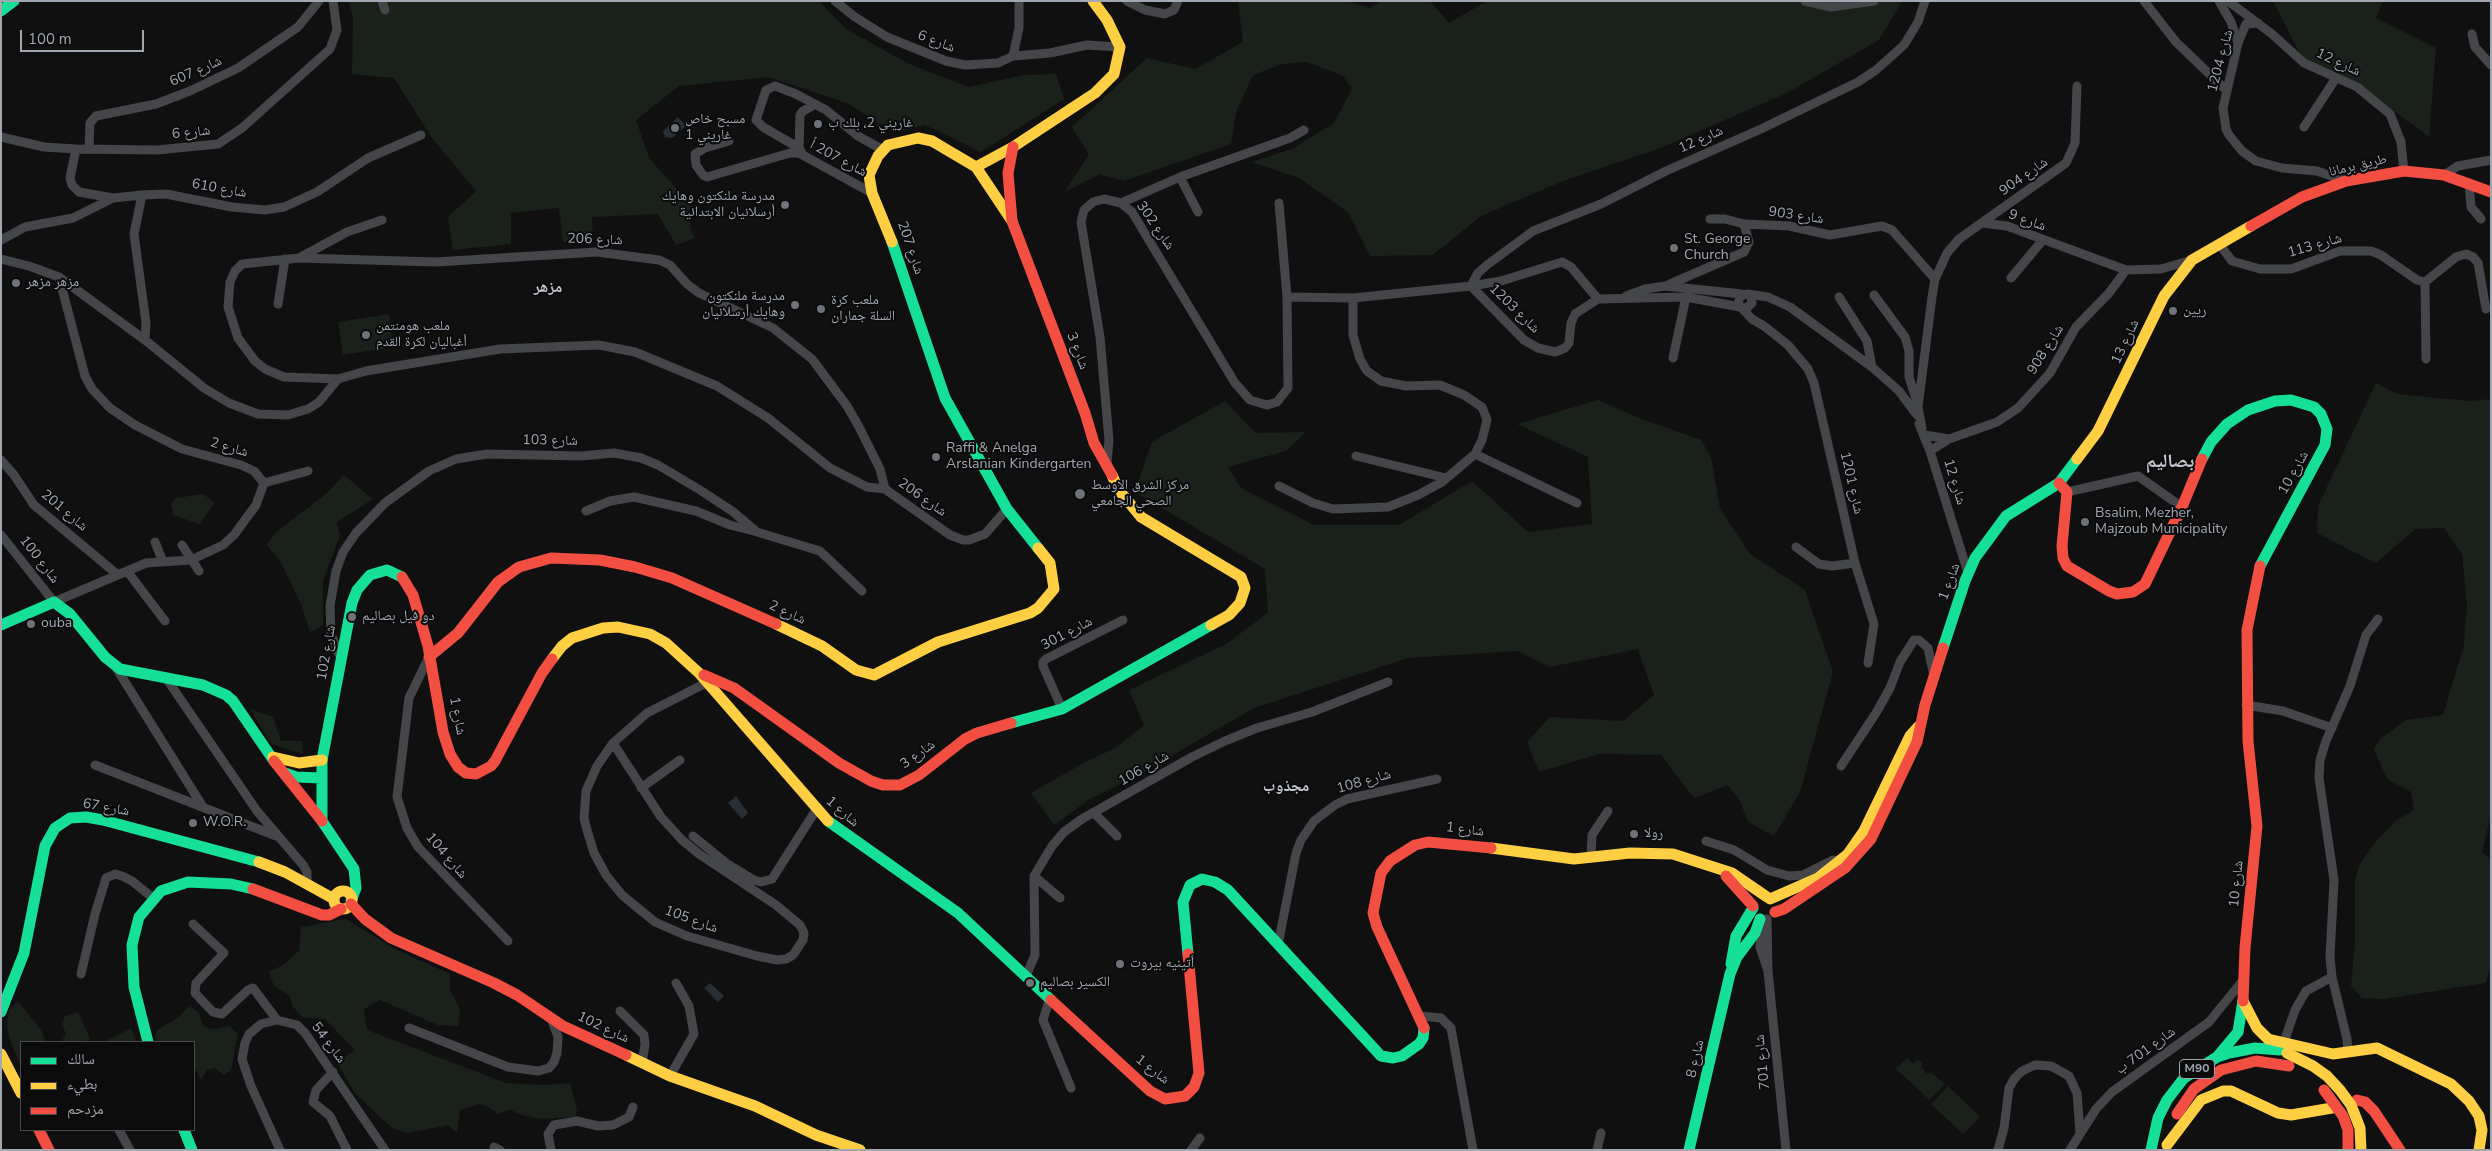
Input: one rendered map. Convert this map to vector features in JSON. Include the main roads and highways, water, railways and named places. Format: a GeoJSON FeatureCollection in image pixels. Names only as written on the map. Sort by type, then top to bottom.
{"type":"FeatureCollection","features":[{"type":"Feature","properties":{"kind":"main road"},"geometry":{"type":"LineString","coordinates":[[1,11],[14,1]]}},
{"type":"Feature","properties":{"kind":"main road"},"geometry":{"type":"LineString","coordinates":[[1012,221],[976,167],[1013,147],[1104,85],[1114,74],[1120,47],[1111,27],[1094,1]]}},
{"type":"Feature","properties":{"kind":"main road","name":"شارع 207"},"geometry":{"type":"LineString","coordinates":[[976,167],[932,141],[922,138],[897,142],[883,150],[869,175],[872,193],[883,216],[945,398],[1007,509]]}},
{"type":"Feature","properties":{"kind":"main road"},"geometry":{"type":"LineString","coordinates":[[1012,221],[1008,173],[1013,147]]}},
{"type":"Feature","properties":{"kind":"main road","name":"طريق برمانا"},"geometry":{"type":"LineString","coordinates":[[2239,234],[2302,196],[2346,181],[2404,171],[2444,175],[2491,192]]}},
{"type":"Feature","properties":{"kind":"main road","name":"شارع 3"},"geometry":{"type":"LineString","coordinates":[[699,673],[734,688],[839,763],[870,781],[891,786],[900,785],[919,775],[959,743],[977,733],[1062,709],[1112,682],[1170,656],[1218,628],[1241,611],[1250,593],[1249,583],[1240,568],[1160,521],[1118,488],[1107,463],[1094,443],[1085,413],[1012,221]]}},
{"type":"Feature","properties":{"kind":"main road","name":"شارع 13"},"geometry":{"type":"LineString","coordinates":[[2059,483],[2098,431],[2164,296],[2192,260],[2239,234]]}},
{"type":"Feature","properties":{"kind":"main road","name":"شارع 10"},"geometry":{"type":"LineString","coordinates":[[2059,483],[2067,492],[2062,546],[2063,558],[2067,566],[2074,572],[2117,594],[2133,592],[2145,584],[2182,507],[2202,458],[2211,442],[2227,424],[2248,410],[2275,401],[2302,402],[2314,407],[2321,414],[2327,429],[2324,445],[2258,573],[2247,630],[2246,705],[2257,826],[2243,999],[2238,1032],[2217,1057]]}},
{"type":"Feature","properties":{"kind":"main road","name":"شارع 1"},"geometry":{"type":"LineString","coordinates":[[1766,917],[1784,909],[1865,848],[1877,828],[1917,742],[1919,726],[1968,573],[1981,547],[2006,516],[2059,483]]}},
{"type":"Feature","properties":{"kind":"main road","name":"شارع 2"},"geometry":{"type":"LineString","coordinates":[[430,657],[458,633],[489,592],[510,573],[531,562],[571,557],[635,567],[672,578],[783,627],[822,646],[856,670],[874,675],[938,642],[1030,613],[1046,600],[1054,589],[1050,563],[1007,509]]}},
{"type":"Feature","properties":{"kind":"main road","name":"شارع 102"},"geometry":{"type":"LineString","coordinates":[[322,821],[322,760],[341,659],[352,603],[357,590],[370,575],[387,570],[404,578],[417,604],[430,657]]}},
{"type":"Feature","properties":{"kind":"main road"},"geometry":{"type":"LineString","coordinates":[[1,625],[54,602],[78,622],[115,666],[134,673],[203,685],[226,695],[233,701],[273,758],[322,821],[344,855],[348,875],[341,900],[309,910],[265,892],[231,884],[203,881],[174,885],[152,898],[139,916],[132,945],[134,986],[148,1041]]}},
{"type":"Feature","properties":{"kind":"main road","name":"شارع 1"},"geometry":{"type":"LineString","coordinates":[[430,657],[443,732],[450,754],[458,767],[466,773],[476,774],[495,761],[542,672],[562,646],[572,638],[603,628],[618,627],[641,631],[666,643],[708,682],[816,810],[834,827],[958,914],[1150,1091],[1165,1099],[1185,1096],[1194,1088],[1199,1073],[1183,902],[1190,885],[1202,879],[1208,879],[1228,890],[1381,1056],[1393,1058],[1402,1056],[1419,1044],[1424,1033],[1420,1016],[1377,927],[1373,913],[1376,886],[1390,861],[1415,845],[1428,842],[1445,842],[1553,857],[1661,853],[1679,856],[1736,876],[1769,898],[1810,882],[1842,865]]}},
{"type":"Feature","properties":{"kind":"main road"},"geometry":{"type":"LineString","coordinates":[[273,758],[299,763],[322,760]]}},
{"type":"Feature","properties":{"kind":"main road"},"geometry":{"type":"LineString","coordinates":[[285,773],[296,777],[321,778]]}},
{"type":"Feature","properties":{"kind":"main road","name":"شارع 67"},"geometry":{"type":"LineString","coordinates":[[1,1012],[24,953],[44,846],[54,828],[70,818],[86,817],[103,820],[264,863],[308,884],[320,894],[341,900]]}},
{"type":"Feature","properties":{"kind":"main road","name":"شارع 1"},"geometry":{"type":"LineString","coordinates":[[1719,869],[1753,907]]}},
{"type":"Feature","properties":{"kind":"main road"},"geometry":{"type":"LineString","coordinates":[[1760,898],[1769,898],[1775,904],[1766,917],[1755,914],[1753,907],[1760,898]]}},
{"type":"Feature","properties":{"kind":"main road","name":"شارع 102"},"geometry":{"type":"LineString","coordinates":[[341,900],[391,938],[435,960],[494,983],[517,995],[563,1026],[670,1076],[755,1106],[816,1135],[860,1150]]}},
{"type":"Feature","properties":{"kind":"main road","name":"شارع 8"},"geometry":{"type":"LineString","coordinates":[[1689,1150],[1730,974],[1731,954],[1736,936],[1753,907]]}},
{"type":"Feature","properties":{"kind":"main road","name":"شارع 8"},"geometry":{"type":"LineString","coordinates":[[1730,974],[1738,957],[1766,917]]}},
{"type":"Feature","properties":{"kind":"main road"},"geometry":{"type":"LineString","coordinates":[[2243,999],[2257,1028],[2264,1037],[2313,1066],[2327,1076],[2340,1090],[2351,1105],[2360,1128],[2361,1150]]}},
{"type":"Feature","properties":{"kind":"main road"},"geometry":{"type":"LineString","coordinates":[[2279,1046],[2333,1054],[2377,1048],[2451,1084],[2469,1101],[2479,1116],[2482,1130],[2479,1150]]}},
{"type":"Feature","properties":{"kind":"main road","name":"M90"},"geometry":{"type":"LineString","coordinates":[[2151,1150],[2158,1118],[2176,1087],[2184,1078],[2217,1057],[2240,1050],[2279,1046]]}},
{"type":"Feature","properties":{"kind":"main road"},"geometry":{"type":"LineString","coordinates":[[1,1054],[20,1091]]}},
{"type":"Feature","properties":{"kind":"main road","name":"M90"},"geometry":{"type":"LineString","coordinates":[[2167,1147],[2172,1122],[2194,1089],[2209,1076],[2221,1070],[2256,1061],[2289,1066],[2322,1087],[2334,1102],[2348,1130],[2348,1150]]}},
{"type":"Feature","properties":{"kind":"main road"},"geometry":{"type":"LineString","coordinates":[[2167,1147],[2201,1100],[2222,1091],[2231,1091],[2278,1113],[2291,1115],[2332,1108]]}},
{"type":"Feature","properties":{"kind":"main road"},"geometry":{"type":"LineString","coordinates":[[2357,1100],[2366,1102],[2374,1111],[2400,1150]]}},
{"type":"Feature","properties":{"kind":"main road"},"geometry":{"type":"LineString","coordinates":[[40,1131],[49,1150]]}},
{"type":"Feature","properties":{"kind":"main road"},"geometry":{"type":"LineString","coordinates":[[184,1131],[192,1150]]}},
{"type":"Feature","properties":{"kind":"place","name":"غاريني 2، بلك ب"},"geometry":{"type":"Point","coordinates":[818,124]}},
{"type":"Feature","properties":{"kind":"place","name":"مسبح خاص غاريني 1"},"geometry":{"type":"Point","coordinates":[675,128]}},
{"type":"Feature","properties":{"kind":"place","name":"مدرسة ملنكتون وهايك أرسلانيان الابتدائية"},"geometry":{"type":"Point","coordinates":[785,205]}},
{"type":"Feature","properties":{"kind":"place","name":"St. George Church"},"geometry":{"type":"Point","coordinates":[1674,248]}},
{"type":"Feature","properties":{"kind":"place","name":"مزهر مزهر"},"geometry":{"type":"Point","coordinates":[16,283]}},
{"type":"Feature","properties":{"kind":"place","name":"مدرسة ملنكتون وهايك أرسلانيان"},"geometry":{"type":"Point","coordinates":[795,305]}},
{"type":"Feature","properties":{"kind":"place","name":"ملعب كرة السلة جماران"},"geometry":{"type":"Point","coordinates":[821,309]}},
{"type":"Feature","properties":{"kind":"place","name":"ريين"},"geometry":{"type":"Point","coordinates":[2173,311]}},
{"type":"Feature","properties":{"kind":"place","name":"ملعب هومنتمن أغباليان لكرة القدم"},"geometry":{"type":"Point","coordinates":[366,335]}},
{"type":"Feature","properties":{"kind":"place","name":"Raffi & Anelga Arslanian Kindergarten"},"geometry":{"type":"Point","coordinates":[936,457]}},
{"type":"Feature","properties":{"kind":"place","name":"مركز الشرق الاوسط الصحي الجامعي"},"geometry":{"type":"Point","coordinates":[1080,494]}},
{"type":"Feature","properties":{"kind":"place","name":"Bsalim, Mezher, Majzoub Municipality"},"geometry":{"type":"Point","coordinates":[2085,522]}},
{"type":"Feature","properties":{"kind":"place","name":"دو فيل بصاليم"},"geometry":{"type":"Point","coordinates":[352,617]}},
{"type":"Feature","properties":{"kind":"place","name":"ouba"},"geometry":{"type":"Point","coordinates":[31,624]}},
{"type":"Feature","properties":{"kind":"place","name":"W.O.R."},"geometry":{"type":"Point","coordinates":[193,823]}},
{"type":"Feature","properties":{"kind":"place","name":"رولا"},"geometry":{"type":"Point","coordinates":[1634,834]}},
{"type":"Feature","properties":{"kind":"place","name":"أتينيه بيروت"},"geometry":{"type":"Point","coordinates":[1120,964]}},
{"type":"Feature","properties":{"kind":"place","name":"الكسير بصاليم"},"geometry":{"type":"Point","coordinates":[1030,983]}},
{"type":"Feature","properties":{"kind":"district","name":"مزهر"},"geometry":{"type":"Point","coordinates":[548,288]}},
{"type":"Feature","properties":{"kind":"district","name":"بصاليم"},"geometry":{"type":"Point","coordinates":[2170,462]}},
{"type":"Feature","properties":{"kind":"district","name":"مجذوب"},"geometry":{"type":"Point","coordinates":[1286,787]}}]}
